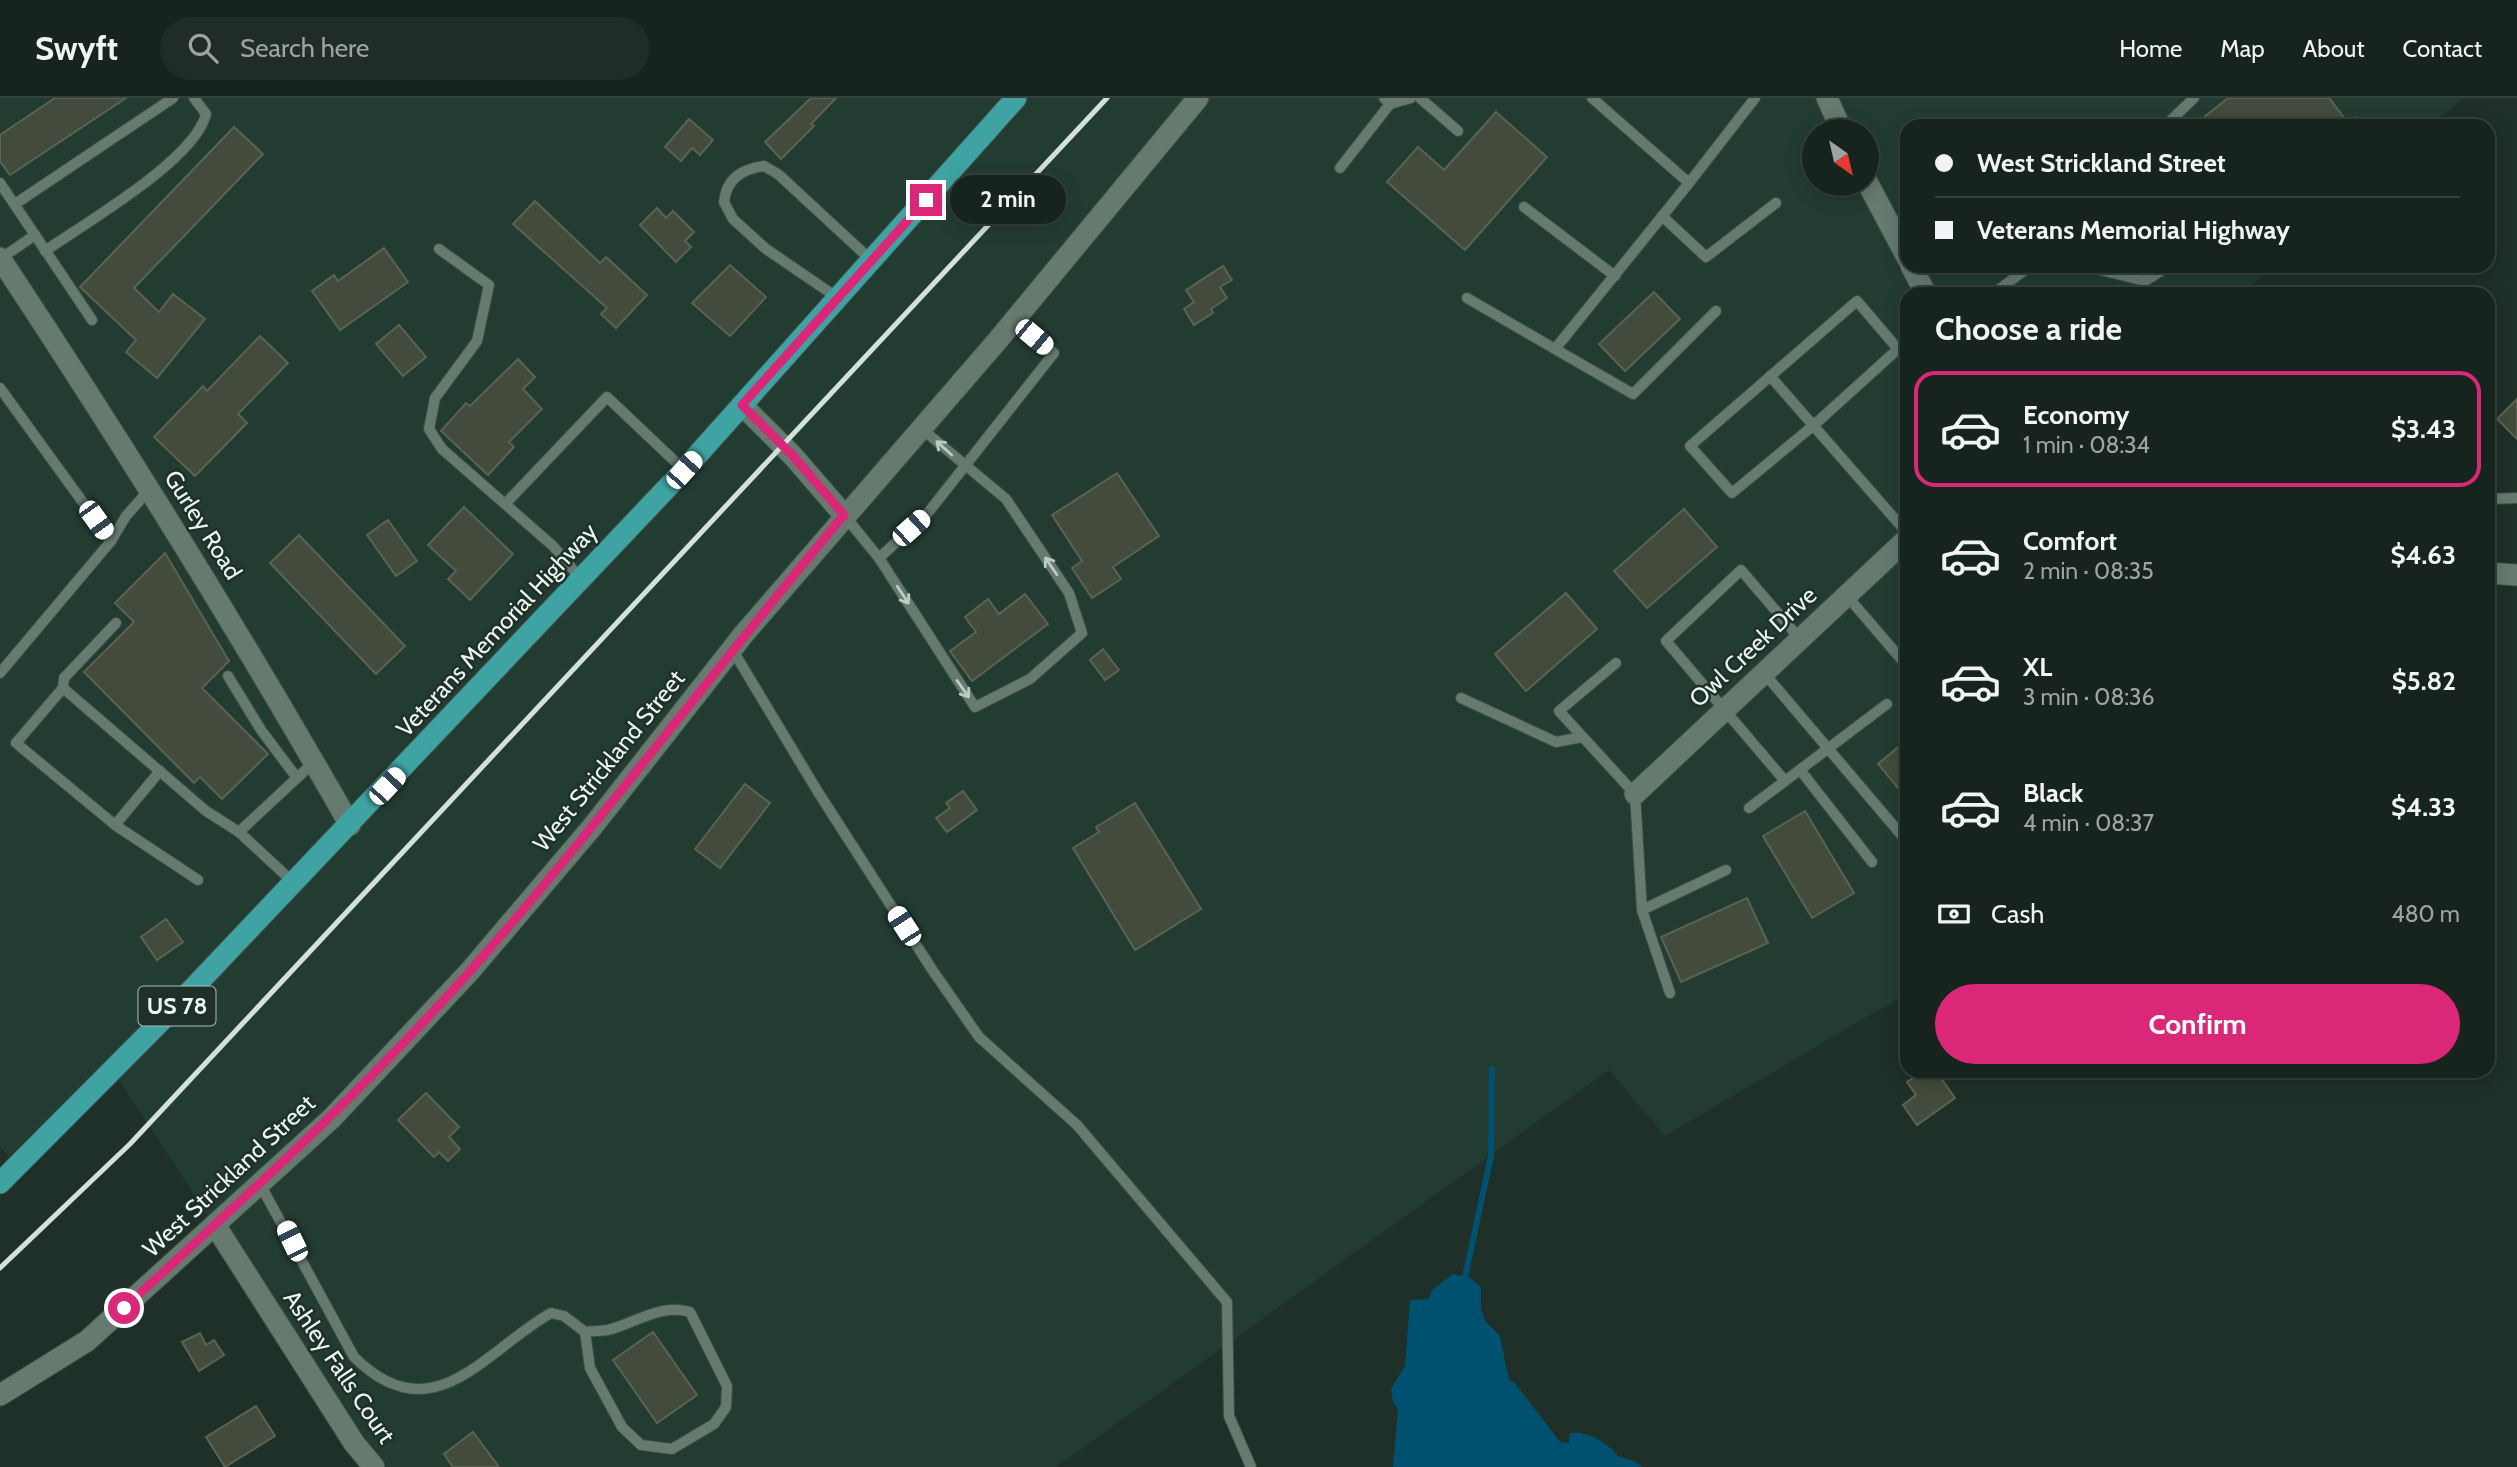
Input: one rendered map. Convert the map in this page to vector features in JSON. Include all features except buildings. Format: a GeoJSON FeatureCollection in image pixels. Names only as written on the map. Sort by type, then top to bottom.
{"type":"FeatureCollection","features":[{"type":"Feature","properties":{"kind":"main road","name":"Veterans Memorial Highway"},"geometry":{"type":"LineString","coordinates":[[0,1183],[41,1145],[295,883],[684,470],[1016,98]]}},
{"type":"Feature","properties":{"kind":"street","name":"West Strickland Street"},"geometry":{"type":"LineString","coordinates":[[0,1395],[87,1341],[332,1118],[470,971],[593,826],[732,649],[844,515],[922,429],[1198,98]]}},
{"type":"Feature","properties":{"kind":"street"},"geometry":{"type":"LineString","coordinates":[[1827,98],[1837,119]]}},
{"type":"Feature","properties":{"kind":"street"},"geometry":{"type":"LineString","coordinates":[[1874,196],[1900,244]]}},
{"type":"Feature","properties":{"kind":"street","name":"Gurley Road"},"geometry":{"type":"LineString","coordinates":[[0,259],[150,489],[252,654],[350,825]]}},
{"type":"Feature","properties":{"kind":"street"},"geometry":{"type":"LineString","coordinates":[[742,405],[793,456],[844,515]]}},
{"type":"Feature","properties":{"kind":"street","name":"Owl Creek Drive"},"geometry":{"type":"LineString","coordinates":[[1634,794],[1900,544]]}},
{"type":"Feature","properties":{"kind":"street"},"geometry":{"type":"LineString","coordinates":[[2495,573],[2517,575]]}},
{"type":"Feature","properties":{"kind":"street","name":"Ashley Falls Court"},"geometry":{"type":"LineString","coordinates":[[215,1225],[354,1443],[374,1467]]}},
{"type":"Feature","properties":{"kind":"lane"},"geometry":{"type":"LineString","coordinates":[[15,204],[173,98]]}},
{"type":"Feature","properties":{"kind":"lane"},"geometry":{"type":"LineString","coordinates":[[45,251],[153,177],[178,152],[203,126],[206,114],[194,98]]}},
{"type":"Feature","properties":{"kind":"lane"},"geometry":{"type":"LineString","coordinates":[[1340,168],[1387,101],[1411,98]]}},
{"type":"Feature","properties":{"kind":"lane"},"geometry":{"type":"LineString","coordinates":[[1420,98],[1458,131]]}},
{"type":"Feature","properties":{"kind":"lane"},"geometry":{"type":"LineString","coordinates":[[1592,98],[1689,183]]}},
{"type":"Feature","properties":{"kind":"lane"},"geometry":{"type":"LineString","coordinates":[[1555,349],[1755,98]]}},
{"type":"Feature","properties":{"kind":"lane"},"geometry":{"type":"LineString","coordinates":[[2172,119],[2194,98]]}},
{"type":"Feature","properties":{"kind":"lane"},"geometry":{"type":"LineString","coordinates":[[838,298],[748,234],[724,202],[725,189],[744,169],[764,166],[778,174],[871,260]]}},
{"type":"Feature","properties":{"kind":"lane"},"geometry":{"type":"LineString","coordinates":[[0,183],[92,320]]}},
{"type":"Feature","properties":{"kind":"lane"},"geometry":{"type":"LineString","coordinates":[[1662,216],[1706,257],[1776,203]]}},
{"type":"Feature","properties":{"kind":"lane"},"geometry":{"type":"LineString","coordinates":[[1524,208],[1615,276]]}},
{"type":"Feature","properties":{"kind":"lane"},"geometry":{"type":"LineString","coordinates":[[0,259],[35,235]]}},
{"type":"Feature","properties":{"kind":"lane"},"geometry":{"type":"LineString","coordinates":[[439,249],[489,285],[477,341],[435,398],[429,429],[442,449],[553,546],[581,579]]}},
{"type":"Feature","properties":{"kind":"lane"},"geometry":{"type":"LineString","coordinates":[[2002,287],[2021,273]]}},
{"type":"Feature","properties":{"kind":"lane"},"geometry":{"type":"LineString","coordinates":[[2112,273],[2145,281],[2158,273]]}},
{"type":"Feature","properties":{"kind":"lane"},"geometry":{"type":"LineString","coordinates":[[1467,298],[1633,394],[1716,311]]}},
{"type":"Feature","properties":{"kind":"lane"},"geometry":{"type":"LineString","coordinates":[[1857,301],[1898,349],[1814,425],[1732,493],[1690,446],[1857,301]]}},
{"type":"Feature","properties":{"kind":"lane"},"geometry":{"type":"LineString","coordinates":[[879,558],[927,514],[966,469],[1054,353],[1014,320]]}},
{"type":"Feature","properties":{"kind":"lane"},"geometry":{"type":"LineString","coordinates":[[1770,376],[1900,527]]}},
{"type":"Feature","properties":{"kind":"lane"},"geometry":{"type":"LineString","coordinates":[[0,388],[111,541]]}},
{"type":"Feature","properties":{"kind":"lane"},"geometry":{"type":"LineString","coordinates":[[506,503],[607,397],[684,470]]}},
{"type":"Feature","properties":{"kind":"lane"},"geometry":{"type":"LineString","coordinates":[[844,515],[879,558],[975,707],[1030,679],[1082,633],[1069,593],[1006,499],[966,469],[922,429]]}},
{"type":"Feature","properties":{"kind":"lane"},"geometry":{"type":"LineString","coordinates":[[0,673],[111,541],[126,516],[150,489]]}},
{"type":"Feature","properties":{"kind":"lane"},"geometry":{"type":"LineString","coordinates":[[2495,499],[2517,498]]}},
{"type":"Feature","properties":{"kind":"lane"},"geometry":{"type":"LineString","coordinates":[[1785,781],[1666,641],[1741,570],[1800,639]]}},
{"type":"Feature","properties":{"kind":"lane"},"geometry":{"type":"LineString","coordinates":[[1847,596],[1900,658]]}},
{"type":"Feature","properties":{"kind":"lane"},"geometry":{"type":"LineString","coordinates":[[116,623],[64,678],[63,688],[16,743],[115,825],[198,880]]}},
{"type":"Feature","properties":{"kind":"lane"},"geometry":{"type":"LineString","coordinates":[[732,649],[825,804],[979,1037],[1077,1125],[1227,1302],[1229,1416],[1251,1467]]}},
{"type":"Feature","properties":{"kind":"lane"},"geometry":{"type":"LineString","coordinates":[[1616,663],[1559,712],[1634,794],[1642,910],[1670,993]]}},
{"type":"Feature","properties":{"kind":"lane"},"geometry":{"type":"LineString","coordinates":[[1764,673],[1900,833]]}},
{"type":"Feature","properties":{"kind":"lane"},"geometry":{"type":"LineString","coordinates":[[228,676],[261,730],[297,778]]}},
{"type":"Feature","properties":{"kind":"lane"},"geometry":{"type":"LineString","coordinates":[[63,688],[206,811],[240,832],[295,883]]}},
{"type":"Feature","properties":{"kind":"lane"},"geometry":{"type":"LineString","coordinates":[[1461,698],[1556,742],[1582,737]]}},
{"type":"Feature","properties":{"kind":"lane"},"geometry":{"type":"LineString","coordinates":[[1749,808],[1887,704]]}},
{"type":"Feature","properties":{"kind":"lane"},"geometry":{"type":"LineString","coordinates":[[240,832],[314,762]]}},
{"type":"Feature","properties":{"kind":"lane"},"geometry":{"type":"LineString","coordinates":[[115,825],[160,771]]}},
{"type":"Feature","properties":{"kind":"lane"},"geometry":{"type":"LineString","coordinates":[[1801,771],[1872,862]]}},
{"type":"Feature","properties":{"kind":"lane"},"geometry":{"type":"LineString","coordinates":[[1642,910],[1726,870]]}},
{"type":"Feature","properties":{"kind":"lane"},"geometry":{"type":"LineString","coordinates":[[260,1184],[354,1357],[374,1377],[414,1390],[440,1387],[496,1355],[551,1313],[564,1315],[585,1332],[590,1368],[622,1427],[641,1445],[672,1450],[714,1424],[726,1407],[727,1386],[690,1312],[679,1308],[641,1317],[608,1330],[585,1332]]}},
{"type":"Feature","properties":{"kind":"shaded area"},"geometry":{"type":"Polygon","coordinates":[[[0,98],[2463,98],[2439,119],[1900,119],[1900,273],[2265,273],[2250,287],[1900,287],[1900,997],[1665,1136],[1609,1070],[1056,1467],[374,1467],[113,1071],[17,1167],[0,1146],[0,98]]]}},
{"type":"Feature","properties":{"kind":"water"},"geometry":{"type":"Polygon","coordinates":[[[1453,1274],[1470,1278],[1481,1287],[1481,1308],[1485,1321],[1500,1336],[1509,1380],[1515,1383],[1560,1442],[1569,1443],[1570,1433],[1590,1436],[1618,1456],[1643,1467],[1393,1467],[1398,1409],[1393,1402],[1391,1389],[1405,1366],[1410,1300],[1429,1299],[1432,1290],[1453,1274]]]}},
{"type":"Feature","properties":{"kind":"waterway"},"geometry":{"type":"LineString","coordinates":[[1465,1277],[1491,1156],[1492,1069]]}},
{"type":"Feature","properties":{"kind":"railway"},"geometry":{"type":"LineString","coordinates":[[0,1268],[130,1144],[1107,98]]}},
{"type":"Feature","properties":{"kind":"route"},"geometry":{"type":"LineString","coordinates":[[124,1308],[332,1118],[470,971],[593,826],[743,635],[844,515],[793,456],[742,405],[926,200]]}}]}
